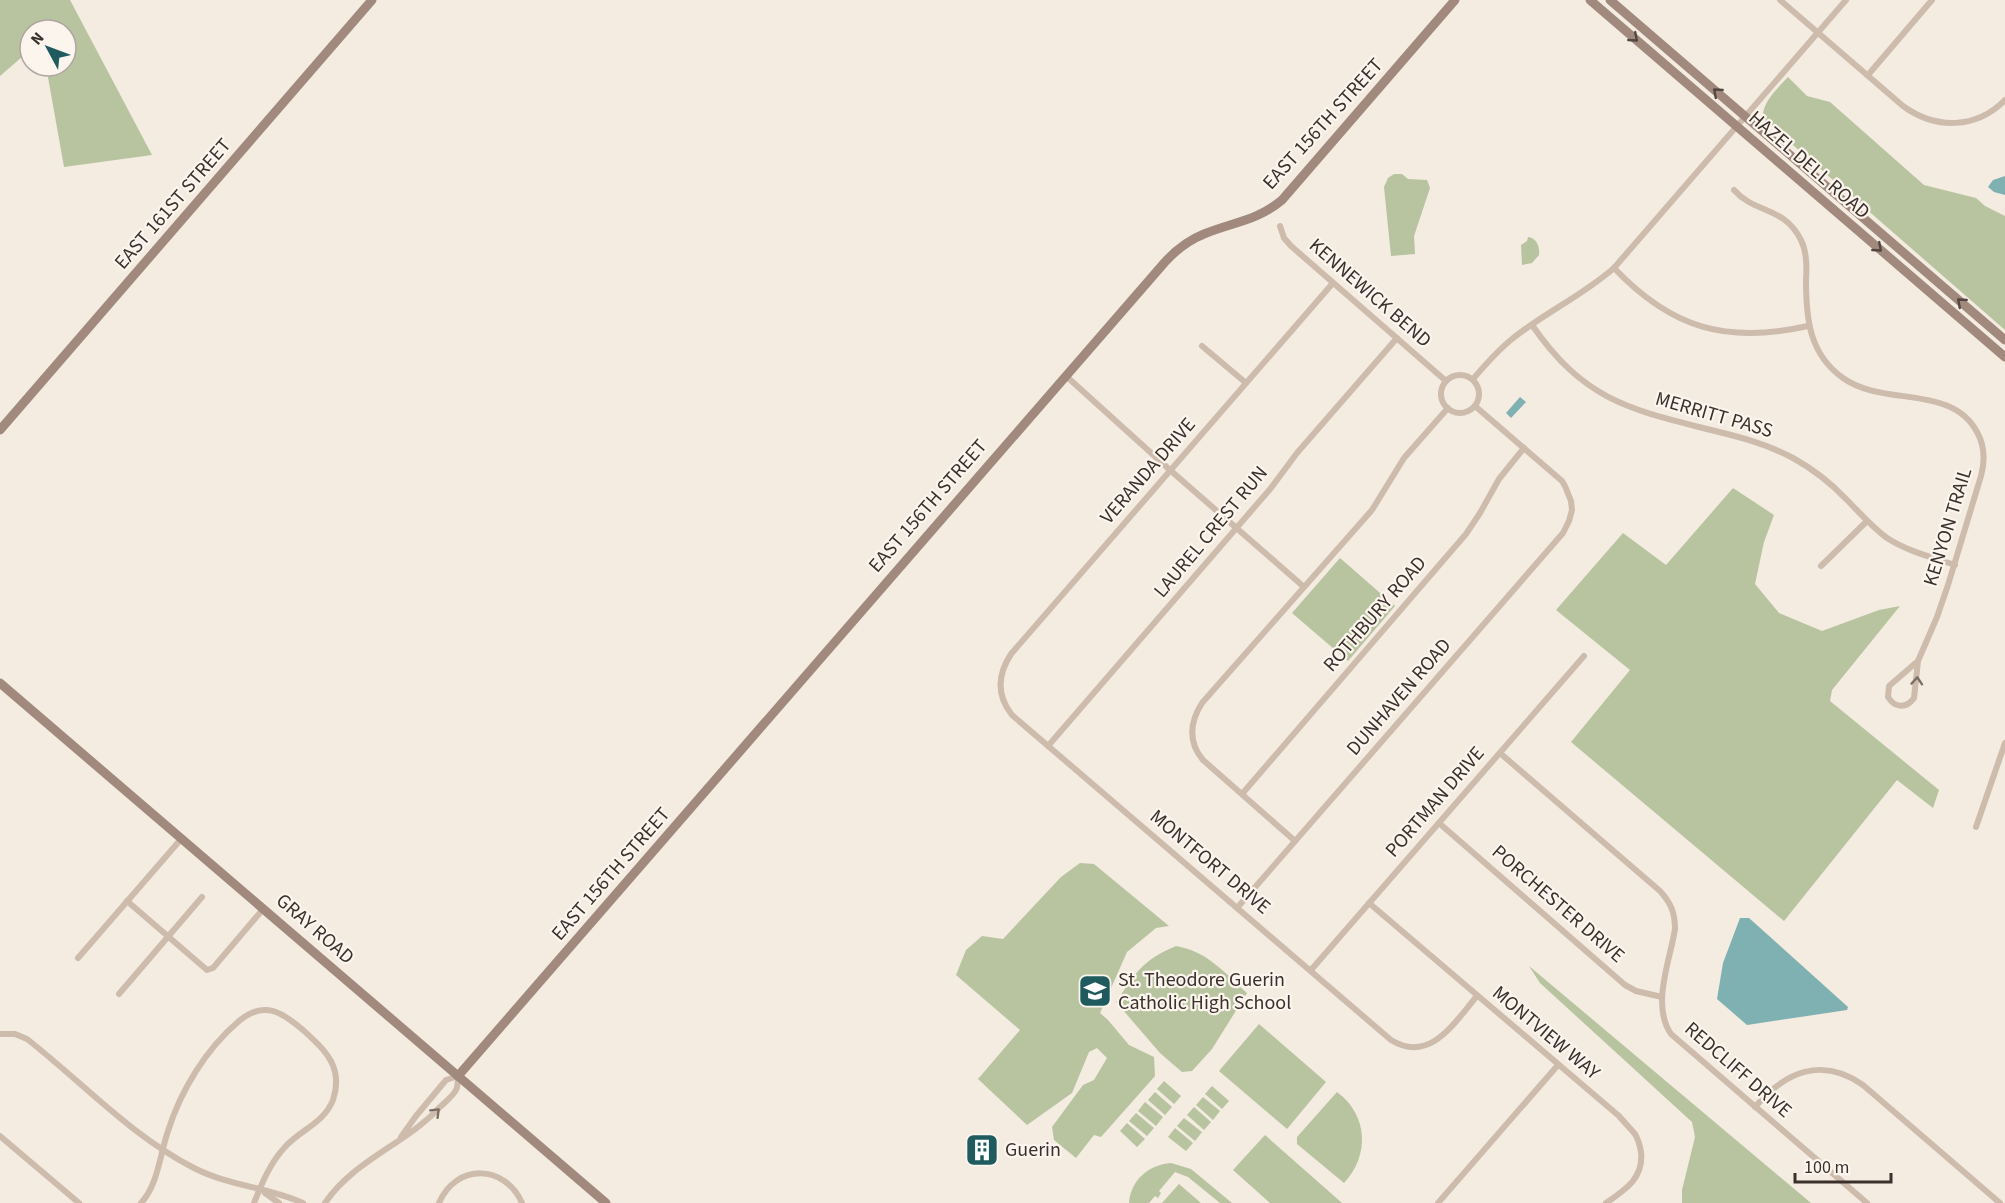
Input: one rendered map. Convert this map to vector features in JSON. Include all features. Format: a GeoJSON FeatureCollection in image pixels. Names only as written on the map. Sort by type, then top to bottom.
{"type":"FeatureCollection","features":[{"type":"Feature","properties":{"kind":"street","name":"EAST 161ST STREET"},"geometry":{"type":"LineString","coordinates":[[0,430],[372,0]]}},
{"type":"Feature","properties":{"kind":"street","name":"EAST 156TH STREET"},"geometry":{"type":"LineString","coordinates":[[458,1076],[1176,251],[1204,234],[1258,216],[1282,200],[1455,0]]}},
{"type":"Feature","properties":{"kind":"street","name":"HAZEL DELL ROAD"},"geometry":{"type":"LineString","coordinates":[[1590,0],[1742,122],[2005,340]]}},
{"type":"Feature","properties":{"kind":"street","name":"HAZEL DELL ROAD"},"geometry":{"type":"LineString","coordinates":[[1610,0],[1742,122],[2005,357]]}},
{"type":"Feature","properties":{"kind":"street"},"geometry":{"type":"LineString","coordinates":[[1780,0],[1909,111],[1920,117],[1941,123],[1963,123],[1993,111],[2005,100]]}},
{"type":"Feature","properties":{"kind":"street"},"geometry":{"type":"LineString","coordinates":[[1473,379],[1498,351],[1614,268],[1846,0]]}},
{"type":"Feature","properties":{"kind":"street"},"geometry":{"type":"LineString","coordinates":[[1868,75],[1932,0]]}},
{"type":"Feature","properties":{"kind":"street","name":"KENYON TRAIL"},"geometry":{"type":"LineString","coordinates":[[1734,189],[1750,204],[1783,217],[1802,242],[1806,261],[1808,326],[1819,353],[1830,367],[1845,380],[1863,389],[1946,404],[1965,416],[1976,429],[1984,450],[1984,466],[1955,565],[1937,617],[1918,661],[1914,698],[1906,705],[1894,704],[1888,697],[1888,686],[1918,661]]}},
{"type":"Feature","properties":{"kind":"street","name":"KENNEWICK BEND"},"geometry":{"type":"LineString","coordinates":[[1280,226],[1290,246],[1446,381]]}},
{"type":"Feature","properties":{"kind":"street"},"geometry":{"type":"LineString","coordinates":[[1614,268],[1636,291],[1660,308],[1702,327],[1734,334],[1755,334],[1782,332],[1808,326]]}},
{"type":"Feature","properties":{"kind":"street","name":"VERANDA DRIVE"},"geometry":{"type":"LineString","coordinates":[[1000,686],[1001,673],[1011,654],[1333,282]]}},
{"type":"Feature","properties":{"kind":"street","name":"MERRITT PASS"},"geometry":{"type":"LineString","coordinates":[[1532,325],[1544,343],[1567,369],[1600,393],[1644,413],[1750,439],[1780,452],[1820,475],[1887,538],[1955,565]]}},
{"type":"Feature","properties":{"kind":"street","name":"LAUREL CREST RUN"},"geometry":{"type":"LineString","coordinates":[[1048,746],[1237,528],[1297,453],[1397,338]]}},
{"type":"Feature","properties":{"kind":"street"},"geometry":{"type":"LineString","coordinates":[[1202,346],[1246,383]]}},
{"type":"Feature","properties":{"kind":"street"},"geometry":{"type":"LineString","coordinates":[[1461,374],[1473,379],[1479,390],[1479,399],[1475,406],[1460,413],[1448,408],[1441,395],[1446,381],[1461,374]]}},
{"type":"Feature","properties":{"kind":"street"},"geometry":{"type":"LineString","coordinates":[[1066,376],[1170,471],[1304,587]]}},
{"type":"Feature","properties":{"kind":"street"},"geometry":{"type":"LineString","coordinates":[[1475,406],[1524,448]]}},
{"type":"Feature","properties":{"kind":"street"},"geometry":{"type":"LineString","coordinates":[[1295,841],[1208,766],[1195,749],[1192,729],[1197,711],[1372,510],[1404,458],[1448,408]]}},
{"type":"Feature","properties":{"kind":"street","name":"DUNHAVEN ROAD"},"geometry":{"type":"LineString","coordinates":[[1237,908],[1563,533],[1569,521],[1571,501],[1562,481],[1524,448]]}},
{"type":"Feature","properties":{"kind":"street","name":"ROTHBURY ROAD"},"geometry":{"type":"LineString","coordinates":[[1242,794],[1466,534],[1499,479],[1524,448]]}},
{"type":"Feature","properties":{"kind":"street"},"geometry":{"type":"LineString","coordinates":[[1821,566],[1867,521]]}},
{"type":"Feature","properties":{"kind":"street","name":"PORTMAN DRIVE"},"geometry":{"type":"LineString","coordinates":[[1311,970],[1584,656]]}},
{"type":"Feature","properties":{"kind":"street","name":"GRAY ROAD"},"geometry":{"type":"LineString","coordinates":[[0,683],[606,1203]]}},
{"type":"Feature","properties":{"kind":"street","name":"MONTFORT DRIVE"},"geometry":{"type":"LineString","coordinates":[[1000,686],[1002,698],[1012,715],[1391,1040],[1402,1046],[1415,1048],[1427,1046],[1434,1042],[1477,996]]}},
{"type":"Feature","properties":{"kind":"street"},"geometry":{"type":"LineString","coordinates":[[1976,827],[2002,762],[2005,743]]}},
{"type":"Feature","properties":{"kind":"street","name":"REDCLIFF DRIVE"},"geometry":{"type":"LineString","coordinates":[[1500,753],[1660,891],[1669,902],[1674,914],[1676,929],[1662,997],[1663,1018],[1671,1034],[1866,1203]]}},
{"type":"Feature","properties":{"kind":"street","name":"PORCHESTER DRIVE"},"geometry":{"type":"LineString","coordinates":[[1439,823],[1625,985],[1636,992],[1662,997]]}},
{"type":"Feature","properties":{"kind":"street"},"geometry":{"type":"LineString","coordinates":[[78,958],[182,838]]}},
{"type":"Feature","properties":{"kind":"street"},"geometry":{"type":"LineString","coordinates":[[119,994],[202,897]]}},
{"type":"Feature","properties":{"kind":"street"},"geometry":{"type":"LineString","coordinates":[[127,902],[210,970],[264,908]]}},
{"type":"Feature","properties":{"kind":"street","name":"MONTVIEW WAY"},"geometry":{"type":"LineString","coordinates":[[1369,903],[1619,1116],[1635,1134],[1639,1141],[1642,1159],[1637,1177],[1625,1190],[1606,1203]]}},
{"type":"Feature","properties":{"kind":"street"},"geometry":{"type":"LineString","coordinates":[[141,1203],[150,1189],[172,1119],[197,1071],[214,1047],[238,1022],[259,1010],[270,1010],[285,1015],[325,1051],[335,1073],[336,1087],[326,1112],[286,1146],[273,1163],[255,1203]]}},
{"type":"Feature","properties":{"kind":"street"},"geometry":{"type":"LineString","coordinates":[[0,1034],[15,1034],[27,1039],[137,1132],[195,1169],[218,1179],[285,1195],[299,1202]]}},
{"type":"Feature","properties":{"kind":"street"},"geometry":{"type":"LineString","coordinates":[[1438,1203],[1558,1065]]}},
{"type":"Feature","properties":{"kind":"street"},"geometry":{"type":"LineString","coordinates":[[1755,1107],[1777,1084],[1795,1075],[1822,1071],[1846,1076],[1863,1085],[2000,1203]]}},
{"type":"Feature","properties":{"kind":"street"},"geometry":{"type":"LineString","coordinates":[[325,1203],[345,1179],[401,1137],[422,1125],[457,1089],[458,1076],[446,1080],[401,1137]]}},
{"type":"Feature","properties":{"kind":"street"},"geometry":{"type":"LineString","coordinates":[[0,1136],[79,1203]]}},
{"type":"Feature","properties":{"kind":"street"},"geometry":{"type":"LineString","coordinates":[[439,1203],[454,1183],[468,1176],[483,1174],[496,1176],[506,1181],[516,1191],[522,1203]]}},
{"type":"Feature","properties":{"kind":"street"},"geometry":{"type":"LineString","coordinates":[[260,1190],[279,1203]]}},
{"type":"Feature","properties":{"kind":"green space"},"geometry":{"type":"Polygon","coordinates":[[[0,0],[70,0],[152,155],[64,167],[48,78],[78,78],[78,18],[18,18],[18,60],[0,76],[0,0]]]}},
{"type":"Feature","properties":{"kind":"green space"},"geometry":{"type":"Polygon","coordinates":[[[1788,77],[1807,96],[1830,102],[1924,185],[1976,198],[1985,206],[2005,216],[2005,330],[1763,119],[1767,102],[1788,77]]]}},
{"type":"Feature","properties":{"kind":"green space"},"geometry":{"type":"Polygon","coordinates":[[[1394,174],[1402,174],[1408,179],[1427,180],[1430,188],[1414,236],[1415,254],[1391,256],[1384,187],[1388,178],[1394,174]]]}},
{"type":"Feature","properties":{"kind":"green space"},"geometry":{"type":"Polygon","coordinates":[[[1528,237],[1537,243],[1539,255],[1532,263],[1522,265],[1521,245],[1527,241],[1528,237]]]}},
{"type":"Feature","properties":{"kind":"green space"},"geometry":{"type":"Polygon","coordinates":[[[1733,488],[1774,515],[1764,542],[1755,584],[1779,613],[1822,631],[1879,610],[1900,606],[1832,690],[1830,701],[1939,790],[1933,808],[1897,780],[1784,921],[1571,742],[1630,670],[1556,610],[1623,533],[1666,565],[1733,488]]]}},
{"type":"Feature","properties":{"kind":"green space"},"geometry":{"type":"Polygon","coordinates":[[[1340,558],[1395,606],[1348,661],[1292,613],[1340,558]]]}},
{"type":"Feature","properties":{"kind":"green space"},"geometry":{"type":"Polygon","coordinates":[[[1080,863],[1094,864],[1169,926],[1156,928],[1127,952],[1100,1013],[1129,1045],[1154,1057],[1155,1076],[1101,1137],[1094,1135],[1076,1158],[1054,1140],[1052,1127],[1083,1085],[1094,1080],[1107,1058],[1097,1048],[1089,1052],[1072,1093],[1027,1125],[978,1079],[1020,1030],[956,975],[966,950],[982,936],[1003,939],[1061,877],[1080,863]]]}},
{"type":"Feature","properties":{"kind":"green space"},"geometry":{"type":"Polygon","coordinates":[[[1176,946],[1206,958],[1247,993],[1212,1049],[1192,1071],[1182,1072],[1160,1053],[1116,1002],[1147,962],[1176,946]]]}},
{"type":"Feature","properties":{"kind":"green space"},"geometry":{"type":"Polygon","coordinates":[[[1529,966],[1811,1203],[1682,1203],[1682,1190],[1695,1137],[1692,1122],[1540,983],[1529,966]]]}},
{"type":"Feature","properties":{"kind":"green space"},"geometry":{"type":"Polygon","coordinates":[[[1259,1024],[1326,1082],[1287,1129],[1219,1071],[1259,1024]]]}},
{"type":"Feature","properties":{"kind":"green space"},"geometry":{"type":"Polygon","coordinates":[[[1164,1081],[1181,1096],[1174,1104],[1157,1089],[1164,1081]]]}},
{"type":"Feature","properties":{"kind":"green space"},"geometry":{"type":"Polygon","coordinates":[[[1212,1086],[1229,1101],[1222,1109],[1205,1094],[1212,1086]]]}},
{"type":"Feature","properties":{"kind":"green space"},"geometry":{"type":"Polygon","coordinates":[[[1155,1092],[1172,1107],[1165,1115],[1148,1100],[1155,1092]]]}},
{"type":"Feature","properties":{"kind":"green space"},"geometry":{"type":"Polygon","coordinates":[[[1337,1092],[1355,1112],[1362,1136],[1358,1160],[1344,1183],[1297,1144],[1297,1137],[1337,1092]]]}},
{"type":"Feature","properties":{"kind":"green space"},"geometry":{"type":"Polygon","coordinates":[[[1203,1097],[1220,1111],[1213,1120],[1196,1105],[1203,1097]]]}},
{"type":"Feature","properties":{"kind":"green space"},"geometry":{"type":"Polygon","coordinates":[[[1145,1102],[1163,1117],[1156,1126],[1138,1111],[1145,1102]]]}},
{"type":"Feature","properties":{"kind":"green space"},"geometry":{"type":"Polygon","coordinates":[[[1194,1107],[1211,1122],[1204,1130],[1187,1115],[1194,1107]]]}},
{"type":"Feature","properties":{"kind":"green space"},"geometry":{"type":"Polygon","coordinates":[[[1136,1113],[1154,1128],[1147,1136],[1129,1121],[1136,1113]]]}},
{"type":"Feature","properties":{"kind":"green space"},"geometry":{"type":"Polygon","coordinates":[[[1184,1118],[1202,1132],[1195,1141],[1177,1126],[1184,1118]]]}},
{"type":"Feature","properties":{"kind":"green space"},"geometry":{"type":"Polygon","coordinates":[[[1127,1123],[1145,1139],[1137,1147],[1120,1131],[1127,1123]]]}},
{"type":"Feature","properties":{"kind":"green space"},"geometry":{"type":"Polygon","coordinates":[[[1175,1128],[1193,1143],[1186,1151],[1168,1137],[1175,1128]]]}},
{"type":"Feature","properties":{"kind":"green space"},"geometry":{"type":"Polygon","coordinates":[[[1265,1135],[1342,1203],[1270,1203],[1233,1170],[1265,1135]]]}},
{"type":"Feature","properties":{"kind":"green space"},"geometry":{"type":"Polygon","coordinates":[[[1171,1163],[1191,1169],[1232,1203],[1220,1203],[1188,1177],[1175,1172],[1159,1191],[1161,1193],[1158,1198],[1155,1196],[1149,1203],[1129,1203],[1133,1187],[1142,1175],[1155,1167],[1171,1163]]]}},
{"type":"Feature","properties":{"kind":"green space"},"geometry":{"type":"Polygon","coordinates":[[[1179,1184],[1201,1203],[1162,1203],[1179,1184]]]}},
{"type":"Feature","properties":{"kind":"water"},"geometry":{"type":"Polygon","coordinates":[[[2005,176],[2005,195],[1994,192],[1988,187],[1993,180],[2005,176]]]}},
{"type":"Feature","properties":{"kind":"water"},"geometry":{"type":"Polygon","coordinates":[[[1520,397],[1526,402],[1511,418],[1506,413],[1520,397]]]}},
{"type":"Feature","properties":{"kind":"water"},"geometry":{"type":"Polygon","coordinates":[[[1740,918],[1749,918],[1848,1007],[1847,1010],[1747,1025],[1717,999],[1723,963],[1740,918]]]}},
{"type":"Feature","properties":{"kind":"place","name":"St. Theodore Guerin Catholic High School"},"geometry":{"type":"Point","coordinates":[1095,991]}},
{"type":"Feature","properties":{"kind":"place","name":"Guerin"},"geometry":{"type":"Point","coordinates":[982,1150]}}]}
